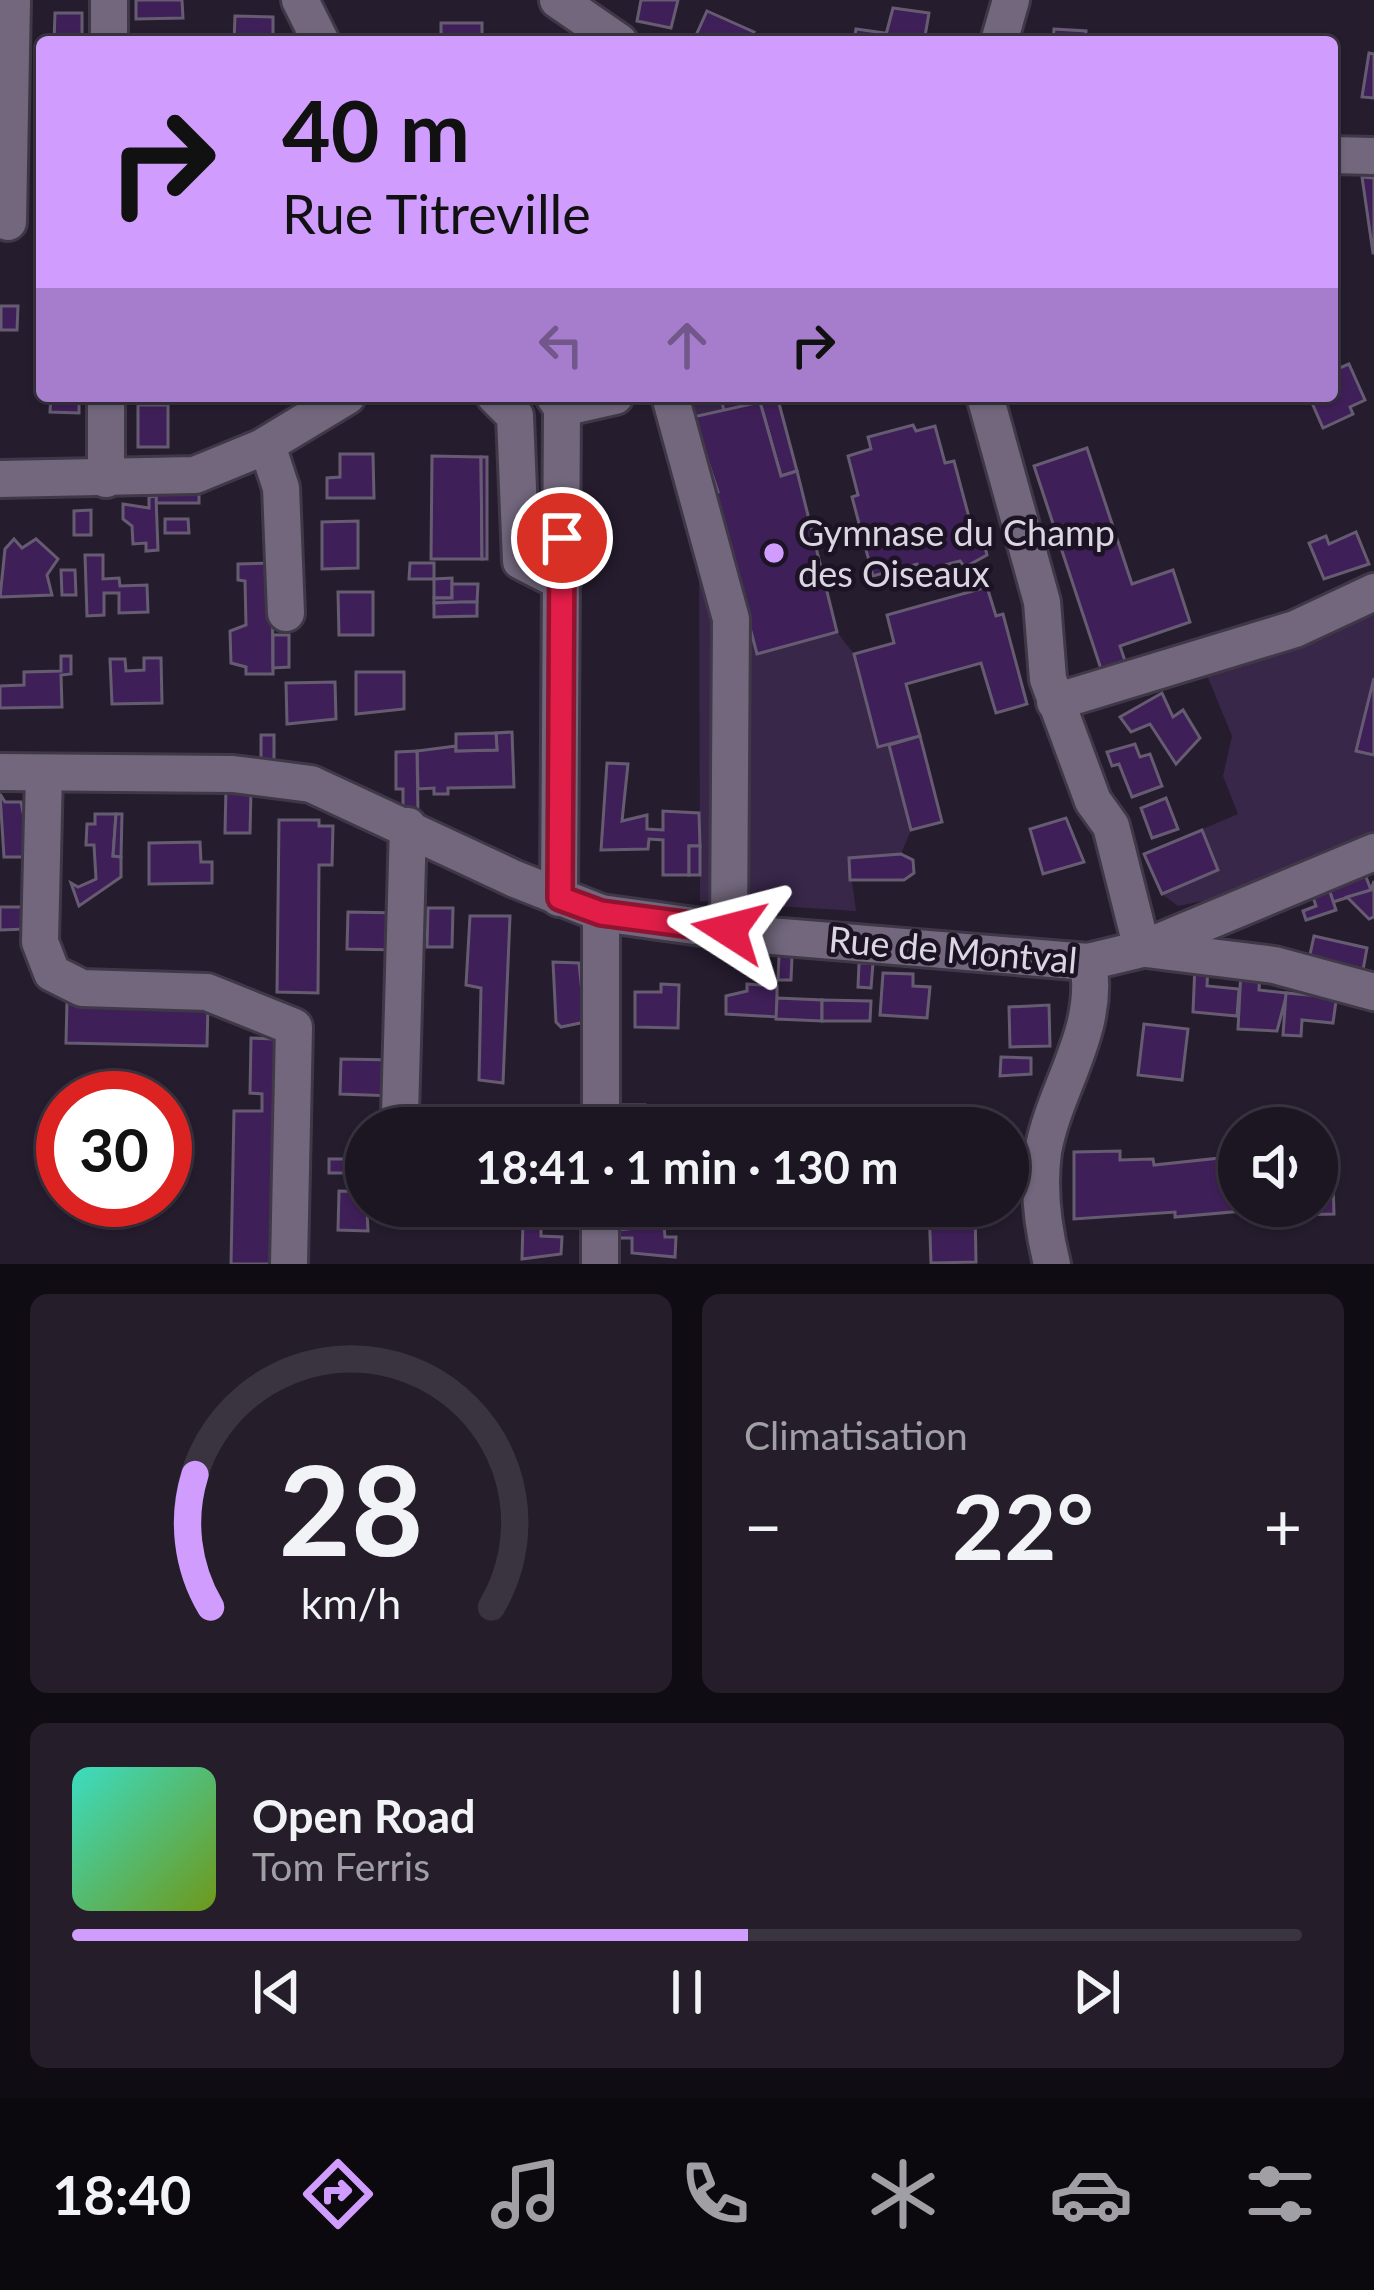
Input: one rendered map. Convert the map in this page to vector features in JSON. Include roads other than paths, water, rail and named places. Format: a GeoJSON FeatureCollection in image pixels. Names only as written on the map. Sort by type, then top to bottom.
{"type":"FeatureCollection","features":[{"type":"Feature","properties":{"kind":"street"},"geometry":{"type":"LineString","coordinates":[[8,222],[12,0]]}},
{"type":"Feature","properties":{"kind":"street"},"geometry":{"type":"LineString","coordinates":[[109,0],[109,36]]}},
{"type":"Feature","properties":{"kind":"street"},"geometry":{"type":"LineString","coordinates":[[300,0],[318,36]]}},
{"type":"Feature","properties":{"kind":"street"},"geometry":{"type":"LineString","coordinates":[[558,0],[610,36]]}},
{"type":"Feature","properties":{"kind":"street"},"geometry":{"type":"LineString","coordinates":[[1002,36],[1011,0]]}},
{"type":"Feature","properties":{"kind":"street"},"geometry":{"type":"LineString","coordinates":[[1338,155],[1374,156]]}},
{"type":"Feature","properties":{"kind":"street"},"geometry":{"type":"LineString","coordinates":[[106,402],[106,479]]}},
{"type":"Feature","properties":{"kind":"street"},"geometry":{"type":"LineString","coordinates":[[0,479],[195,475],[267,445],[337,402]]}},
{"type":"Feature","properties":{"kind":"street"},"geometry":{"type":"LineString","coordinates":[[501,402],[515,416],[520,561],[562,582]]}},
{"type":"Feature","properties":{"kind":"street"},"geometry":{"type":"LineString","coordinates":[[558,402],[560,898]]}},
{"type":"Feature","properties":{"kind":"street"},"geometry":{"type":"LineString","coordinates":[[672,402],[731,619],[729,930]]}},
{"type":"Feature","properties":{"kind":"street"},"geometry":{"type":"LineString","coordinates":[[987,402],[1042,602],[1048,680],[1094,801],[1111,826],[1142,949]]}},
{"type":"Feature","properties":{"kind":"street"},"geometry":{"type":"LineString","coordinates":[[267,445],[281,488],[286,613]]}},
{"type":"Feature","properties":{"kind":"street"},"geometry":{"type":"LineString","coordinates":[[1055,702],[1295,629],[1374,592]]}},
{"type":"Feature","properties":{"kind":"street","name":"Rue de Montval"},"geometry":{"type":"LineString","coordinates":[[0,772],[233,774],[310,784],[601,913],[729,930],[1088,962],[1142,949]]}},
{"type":"Feature","properties":{"kind":"street"},"geometry":{"type":"LineString","coordinates":[[44,773],[40,942],[52,974],[82,988],[207,992],[294,1027],[290,1264]]}},
{"type":"Feature","properties":{"kind":"street"},"geometry":{"type":"LineString","coordinates":[[400,1107],[408,826]]}},
{"type":"Feature","properties":{"kind":"street"},"geometry":{"type":"LineString","coordinates":[[1142,949],[1374,852]]}},
{"type":"Feature","properties":{"kind":"street"},"geometry":{"type":"LineString","coordinates":[[601,913],[601,1107]]}},
{"type":"Feature","properties":{"kind":"street"},"geometry":{"type":"LineString","coordinates":[[1142,949],[1274,965],[1374,992]]}},
{"type":"Feature","properties":{"kind":"street"},"geometry":{"type":"LineString","coordinates":[[1052,1264],[1041,1195],[1044,1150],[1083,1037],[1091,979],[1088,962]]}},
{"type":"Feature","properties":{"kind":"street"},"geometry":{"type":"LineString","coordinates":[[600,1227],[600,1264]]}},
{"type":"Feature","properties":{"kind":"place","name":"Gymnase du Champ des Oiseaux"},"geometry":{"type":"Point","coordinates":[774,553]}}]}
